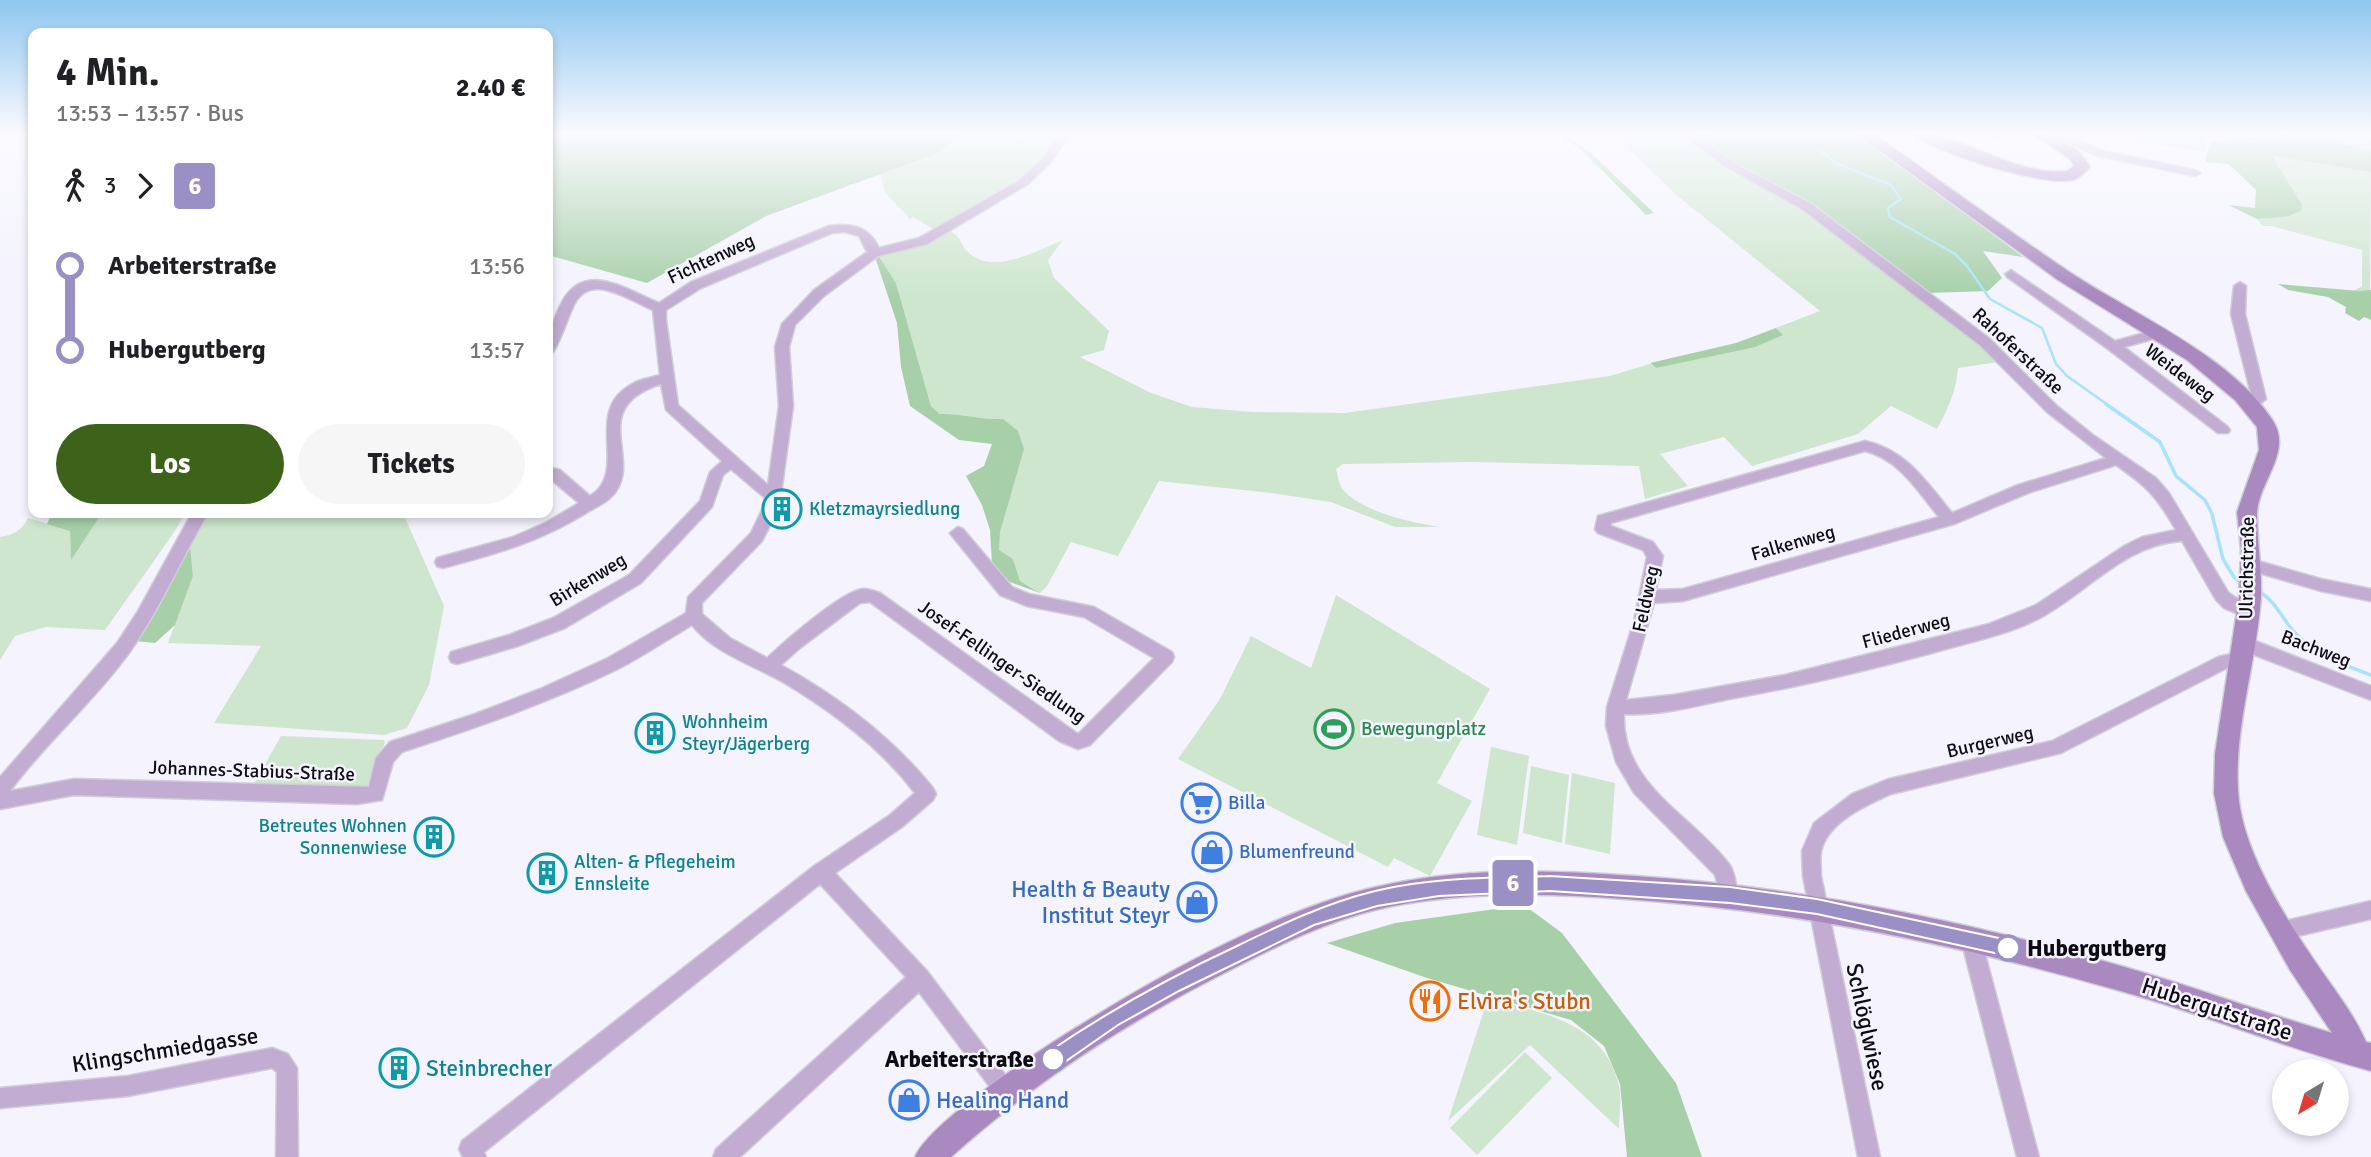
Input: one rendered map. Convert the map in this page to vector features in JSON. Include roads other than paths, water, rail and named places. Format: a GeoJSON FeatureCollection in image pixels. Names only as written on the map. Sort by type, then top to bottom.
{"type":"FeatureCollection","features":[{"type":"Feature","properties":{"kind":"street"},"geometry":{"type":"LineString","coordinates":[[475,1157],[470,1149],[821,872],[896,821],[928,794],[917,779],[868,732],[824,699],[707,632],[694,616],[694,601],[757,537],[765,524],[774,495],[785,418],[782,347],[784,332],[797,315],[819,293],[874,253],[923,241],[1015,188]]}},
{"type":"Feature","properties":{"kind":"street","name":"Rahoferstraße"},"geometry":{"type":"LineString","coordinates":[[1772,188],[1805,206],[1985,342],[2052,409],[2158,490],[2226,601],[2250,588],[2321,586],[2371,595]]}},
{"type":"Feature","properties":{"kind":"street","name":"Ulrichstraße"},"geometry":{"type":"LineString","coordinates":[[1940,188],[2064,276],[2159,333],[2210,369],[2252,405],[2265,424],[2270,441],[2267,460],[2247,512],[2250,588],[2244,653],[2227,754],[2226,793],[2229,816],[2244,860],[2281,931],[2364,1055]]}},
{"type":"Feature","properties":{"kind":"street","name":"Fichtenweg"},"geometry":{"type":"LineString","coordinates":[[774,495],[766,492],[672,408],[660,307],[696,285],[829,230],[852,230],[865,234],[871,239],[874,253]]}},
{"type":"Feature","properties":{"kind":"street","name":"Weideweg"},"geometry":{"type":"LineString","coordinates":[[2011,274],[2113,346],[2223,430]]}},
{"type":"Feature","properties":{"kind":"street"},"geometry":{"type":"LineString","coordinates":[[553,337],[570,298],[587,285],[607,285],[660,307]]}},
{"type":"Feature","properties":{"kind":"street"},"geometry":{"type":"LineString","coordinates":[[2240,286],[2238,314],[2259,399],[2252,405]]}},
{"type":"Feature","properties":{"kind":"street","name":"Weideweg"},"geometry":{"type":"LineString","coordinates":[[2113,346],[2159,333]]}},
{"type":"Feature","properties":{"kind":"street"},"geometry":{"type":"LineString","coordinates":[[443,562],[517,542],[590,504],[610,489],[615,479],[613,419],[618,405],[637,387],[667,378]]}},
{"type":"Feature","properties":{"kind":"street","name":"Feldweg"},"geometry":{"type":"LineString","coordinates":[[1730,895],[1723,871],[1652,801],[1632,775],[1618,737],[1616,707],[1637,641],[1654,552],[1640,542],[1603,529],[1603,520],[1865,446],[1882,451],[1899,463],[1949,520]]}},
{"type":"Feature","properties":{"kind":"street","name":"Falkenweg"},"geometry":{"type":"LineString","coordinates":[[1647,597],[1666,598],[1708,589],[1949,520],[2023,489],[2117,460]]}},
{"type":"Feature","properties":{"kind":"street","name":"Birkenweg"},"geometry":{"type":"LineString","coordinates":[[457,657],[537,632],[604,599],[635,579],[707,503],[717,472],[731,462]]}},
{"type":"Feature","properties":{"kind":"street"},"geometry":{"type":"LineString","coordinates":[[553,473],[590,504]]}},
{"type":"Feature","properties":{"kind":"street"},"geometry":{"type":"LineString","coordinates":[[0,791],[26,756],[73,710],[122,649],[152,603],[174,556],[197,518]]}},
{"type":"Feature","properties":{"kind":"street","name":"Josef-Fellinger-Siedlung"},"geometry":{"type":"LineString","coordinates":[[769,666],[794,643],[854,599],[864,595],[874,597],[1065,736],[1078,742],[1084,740],[1166,657],[1088,611],[1027,600],[1006,591],[958,533]]}},
{"type":"Feature","properties":{"kind":"street","name":"Fliederweg"},"geometry":{"type":"LineString","coordinates":[[1616,707],[1636,708],[1783,682],[1890,658],[1972,635],[2032,614],[2099,570],[2152,540],[2169,535],[2186,535]]}},
{"type":"Feature","properties":{"kind":"street","name":"Johannes-Stabius-Straße"},"geometry":{"type":"LineString","coordinates":[[0,801],[83,787],[357,796],[376,794],[385,758],[396,747],[546,694],[614,663],[694,616]]}},
{"type":"Feature","properties":{"kind":"street","name":"Bachweg"},"geometry":{"type":"LineString","coordinates":[[2244,653],[2371,693]]}},
{"type":"Feature","properties":{"kind":"street","name":"Burgerweg"},"geometry":{"type":"LineString","coordinates":[[1817,906],[1811,862],[1815,838],[1829,821],[1858,800],[1889,787],[2055,748],[2224,662],[2235,660],[2244,653]]}},
{"type":"Feature","properties":{"kind":"street"},"geometry":{"type":"LineString","coordinates":[[821,872],[920,978],[1006,1092],[929,1157]]}},
{"type":"Feature","properties":{"kind":"street","name":"Hubergutstraße"},"geometry":{"type":"LineString","coordinates":[[1006,1092],[1100,1027],[1173,985],[1311,918],[1377,898],[1439,888],[1503,883],[1615,886],[1730,895],[1817,906],[1971,939],[2124,979],[2364,1055]]}},
{"type":"Feature","properties":{"kind":"street","name":"Schlöglwiese"},"geometry":{"type":"LineString","coordinates":[[1817,906],[1869,1157]]}},
{"type":"Feature","properties":{"kind":"street"},"geometry":{"type":"LineString","coordinates":[[2281,931],[2371,910]]}},
{"type":"Feature","properties":{"kind":"street"},"geometry":{"type":"LineString","coordinates":[[1971,939],[2028,1157]]}},
{"type":"Feature","properties":{"kind":"street"},"geometry":{"type":"LineString","coordinates":[[724,1157],[920,978]]}},
{"type":"Feature","properties":{"kind":"street","name":"Klingschmiedgasse"},"geometry":{"type":"LineString","coordinates":[[0,1098],[128,1086],[272,1058],[281,1060],[287,1068],[286,1157]]}},
{"type":"Feature","properties":{"kind":"waterway"},"geometry":{"type":"LineString","coordinates":[[1893,188],[1901,199],[1888,208],[1890,217],[1955,254],[1967,266],[1990,299],[2042,328],[2056,364],[2067,376],[2108,405]]}},
{"type":"Feature","properties":{"kind":"waterway"},"geometry":{"type":"LineString","coordinates":[[2106,404],[2160,442],[2176,476],[2205,500],[2212,514],[2223,559],[2234,577],[2243,584]]}},
{"type":"Feature","properties":{"kind":"waterway"},"geometry":{"type":"LineString","coordinates":[[2260,592],[2303,641],[2330,658],[2371,675]]}},
{"type":"Feature","properties":{"kind":"place","name":"Kletzmayrsiedlung"},"geometry":{"type":"Point","coordinates":[782,509]}},
{"type":"Feature","properties":{"kind":"place","name":"Bewegungplatz"},"geometry":{"type":"Point","coordinates":[1334,729]}},
{"type":"Feature","properties":{"kind":"place","name":"Wohnheim Steyr/Jägerberg"},"geometry":{"type":"Point","coordinates":[655,733]}},
{"type":"Feature","properties":{"kind":"place","name":"Billa"},"geometry":{"type":"Point","coordinates":[1201,803]}},
{"type":"Feature","properties":{"kind":"place","name":"Betreutes Wohnen Sonnenwiese"},"geometry":{"type":"Point","coordinates":[434,837]}},
{"type":"Feature","properties":{"kind":"place","name":"Blumenfreund"},"geometry":{"type":"Point","coordinates":[1212,852]}},
{"type":"Feature","properties":{"kind":"place","name":"Alten- & Pflegeheim Ennsleite"},"geometry":{"type":"Point","coordinates":[547,873]}},
{"type":"Feature","properties":{"kind":"place","name":"Health & Beauty Institut Steyr"},"geometry":{"type":"Point","coordinates":[1197,902]}},
{"type":"Feature","properties":{"kind":"place","name":"Hubergutberg"},"geometry":{"type":"Point","coordinates":[2008,948]}},
{"type":"Feature","properties":{"kind":"place","name":"Elvira's Stubn"},"geometry":{"type":"Point","coordinates":[1430,1001]}},
{"type":"Feature","properties":{"kind":"place","name":"Arbeiterstraße"},"geometry":{"type":"Point","coordinates":[1053,1059]}},
{"type":"Feature","properties":{"kind":"place","name":"Steinbrecher"},"geometry":{"type":"Point","coordinates":[399,1068]}},
{"type":"Feature","properties":{"kind":"place","name":"Healing Hand"},"geometry":{"type":"Point","coordinates":[909,1100]}}]}
